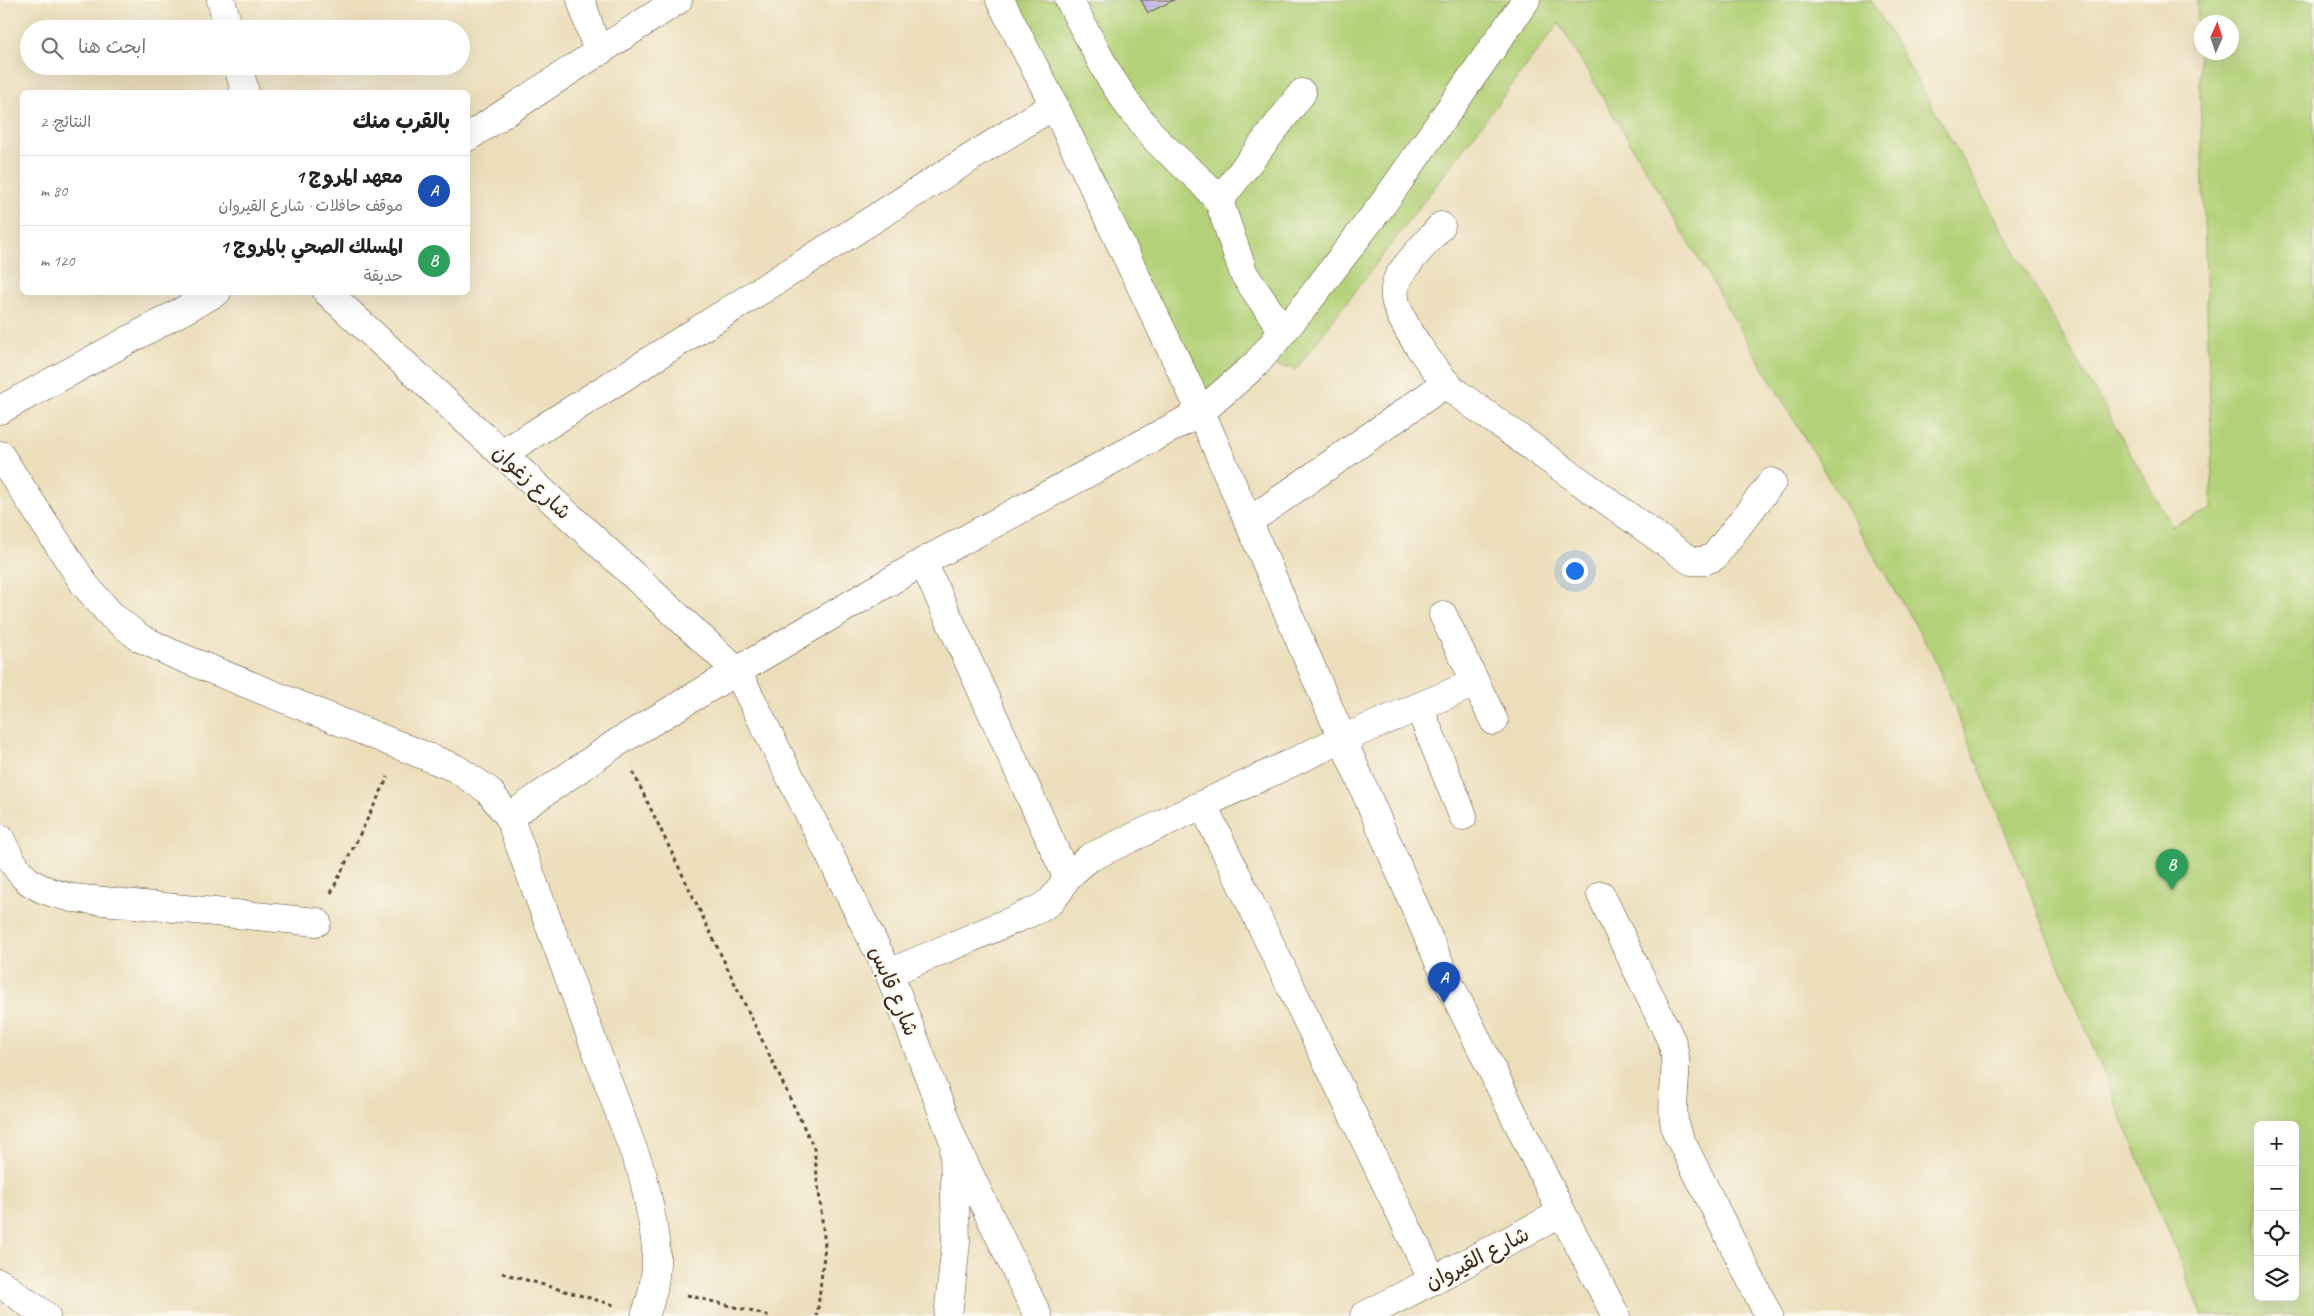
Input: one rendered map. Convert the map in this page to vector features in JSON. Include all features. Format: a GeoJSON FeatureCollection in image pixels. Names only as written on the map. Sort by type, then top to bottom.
{"type":"FeatureCollection","features":[{"type":"Feature","properties":{"kind":"street"},"geometry":{"type":"LineString","coordinates":[[221,0],[227,20]]}},
{"type":"Feature","properties":{"kind":"street"},"geometry":{"type":"LineString","coordinates":[[581,0],[598,52]]}},
{"type":"Feature","properties":{"kind":"street"},"geometry":{"type":"LineString","coordinates":[[470,136],[678,0]]}},
{"type":"Feature","properties":{"kind":"street"},"geometry":{"type":"LineString","coordinates":[[1000,0],[1054,105],[1201,412],[1438,960],[1562,1213],[1616,1316]]}},
{"type":"Feature","properties":{"kind":"street"},"geometry":{"type":"LineString","coordinates":[[1069,0],[1108,74],[1129,106],[1158,142],[1200,180],[1219,201],[1244,274],[1284,331]]}},
{"type":"Feature","properties":{"kind":"street"},"geometry":{"type":"LineString","coordinates":[[509,817],[618,742],[923,562],[1201,412],[1256,364],[1284,331],[1385,201],[1526,0]]}},
{"type":"Feature","properties":{"kind":"street"},"geometry":{"type":"LineString","coordinates":[[240,75],[244,90]]}},
{"type":"Feature","properties":{"kind":"street"},"geometry":{"type":"LineString","coordinates":[[1219,201],[1302,93]]}},
{"type":"Feature","properties":{"kind":"street"},"geometry":{"type":"LineString","coordinates":[[502,454],[1054,105]]}},
{"type":"Feature","properties":{"kind":"street"},"geometry":{"type":"LineString","coordinates":[[1441,226],[1399,276],[1395,287],[1395,299],[1398,310],[1445,384],[1691,560],[1703,561],[1714,557],[1772,482]]}},
{"type":"Feature","properties":{"kind":"street"},"geometry":{"type":"LineString","coordinates":[[0,410],[211,295]]}},
{"type":"Feature","properties":{"kind":"street","name":"شارع زغوان"},"geometry":{"type":"LineString","coordinates":[[330,295],[737,671]]}},
{"type":"Feature","properties":{"kind":"street"},"geometry":{"type":"LineString","coordinates":[[1248,522],[1445,384]]}},
{"type":"Feature","properties":{"kind":"street"},"geometry":{"type":"LineString","coordinates":[[0,455],[85,585],[111,615],[140,638],[173,654],[455,768],[488,790],[509,817],[643,1176],[656,1236],[655,1287],[646,1315]]}},
{"type":"Feature","properties":{"kind":"street"},"geometry":{"type":"LineString","coordinates":[[923,562],[1067,877]]}},
{"type":"Feature","properties":{"kind":"street"},"geometry":{"type":"LineString","coordinates":[[1443,615],[1494,720]]}},
{"type":"Feature","properties":{"kind":"street","name":"شارع قابس"},"geometry":{"type":"LineString","coordinates":[[737,671],[889,973],[954,1142],[1038,1316]]}},
{"type":"Feature","properties":{"kind":"street"},"geometry":{"type":"LineString","coordinates":[[889,973],[1039,908],[1051,901],[1067,877],[1089,858],[1342,739],[1476,683]]}},
{"type":"Feature","properties":{"kind":"street"},"geometry":{"type":"LineString","coordinates":[[1419,707],[1464,816]]}},
{"type":"Feature","properties":{"kind":"street"},"geometry":{"type":"LineString","coordinates":[[1203,805],[1432,1280]]}},
{"type":"Feature","properties":{"kind":"street"},"geometry":{"type":"LineString","coordinates":[[0,838],[13,866],[30,884],[50,893],[74,898],[317,922]]}},
{"type":"Feature","properties":{"kind":"street"},"geometry":{"type":"LineString","coordinates":[[1601,895],[1672,1042],[1676,1063],[1672,1108],[1676,1131],[1769,1316]]}},
{"type":"Feature","properties":{"kind":"street"},"geometry":{"type":"LineString","coordinates":[[948,1316],[956,1243],[954,1142]]}},
{"type":"Feature","properties":{"kind":"street","name":"شارع القيروان"},"geometry":{"type":"LineString","coordinates":[[1364,1316],[1562,1213]]}},
{"type":"Feature","properties":{"kind":"street"},"geometry":{"type":"LineString","coordinates":[[0,1284],[46,1316]]}},
{"type":"Feature","properties":{"kind":"path"},"geometry":{"type":"LineString","coordinates":[[618,742],[814,1148],[825,1246],[817,1316]]}},
{"type":"Feature","properties":{"kind":"path"},"geometry":{"type":"LineString","coordinates":[[317,922],[403,748]]}},
{"type":"Feature","properties":{"kind":"path"},"geometry":{"type":"LineString","coordinates":[[502,1273],[646,1315]]}},
{"type":"Feature","properties":{"kind":"path"},"geometry":{"type":"LineString","coordinates":[[655,1287],[770,1316]]}},
{"type":"Feature","properties":{"kind":"green space"},"geometry":{"type":"Polygon","coordinates":[[[998,0],[1871,0],[2172,526],[2212,509],[2199,60],[2239,60],[2239,15],[2197,15],[2197,0],[2314,0],[2314,1316],[2203,1316],[1933,655],[1559,23],[1296,369],[1249,361],[1204,400],[998,0]]]}},
{"type":"Feature","properties":{"kind":"building"},"geometry":{"type":"Polygon","coordinates":[[[1141,0],[1174,0],[1148,13],[1141,0]]]}},
{"type":"Feature","properties":{"kind":"place","name":"المسلك الصحي بالمروج 1"},"geometry":{"type":"Point","coordinates":[2172,890]}},
{"type":"Feature","properties":{"kind":"place","name":"معهد المروج 1"},"geometry":{"type":"Point","coordinates":[1444,1003]}}]}
